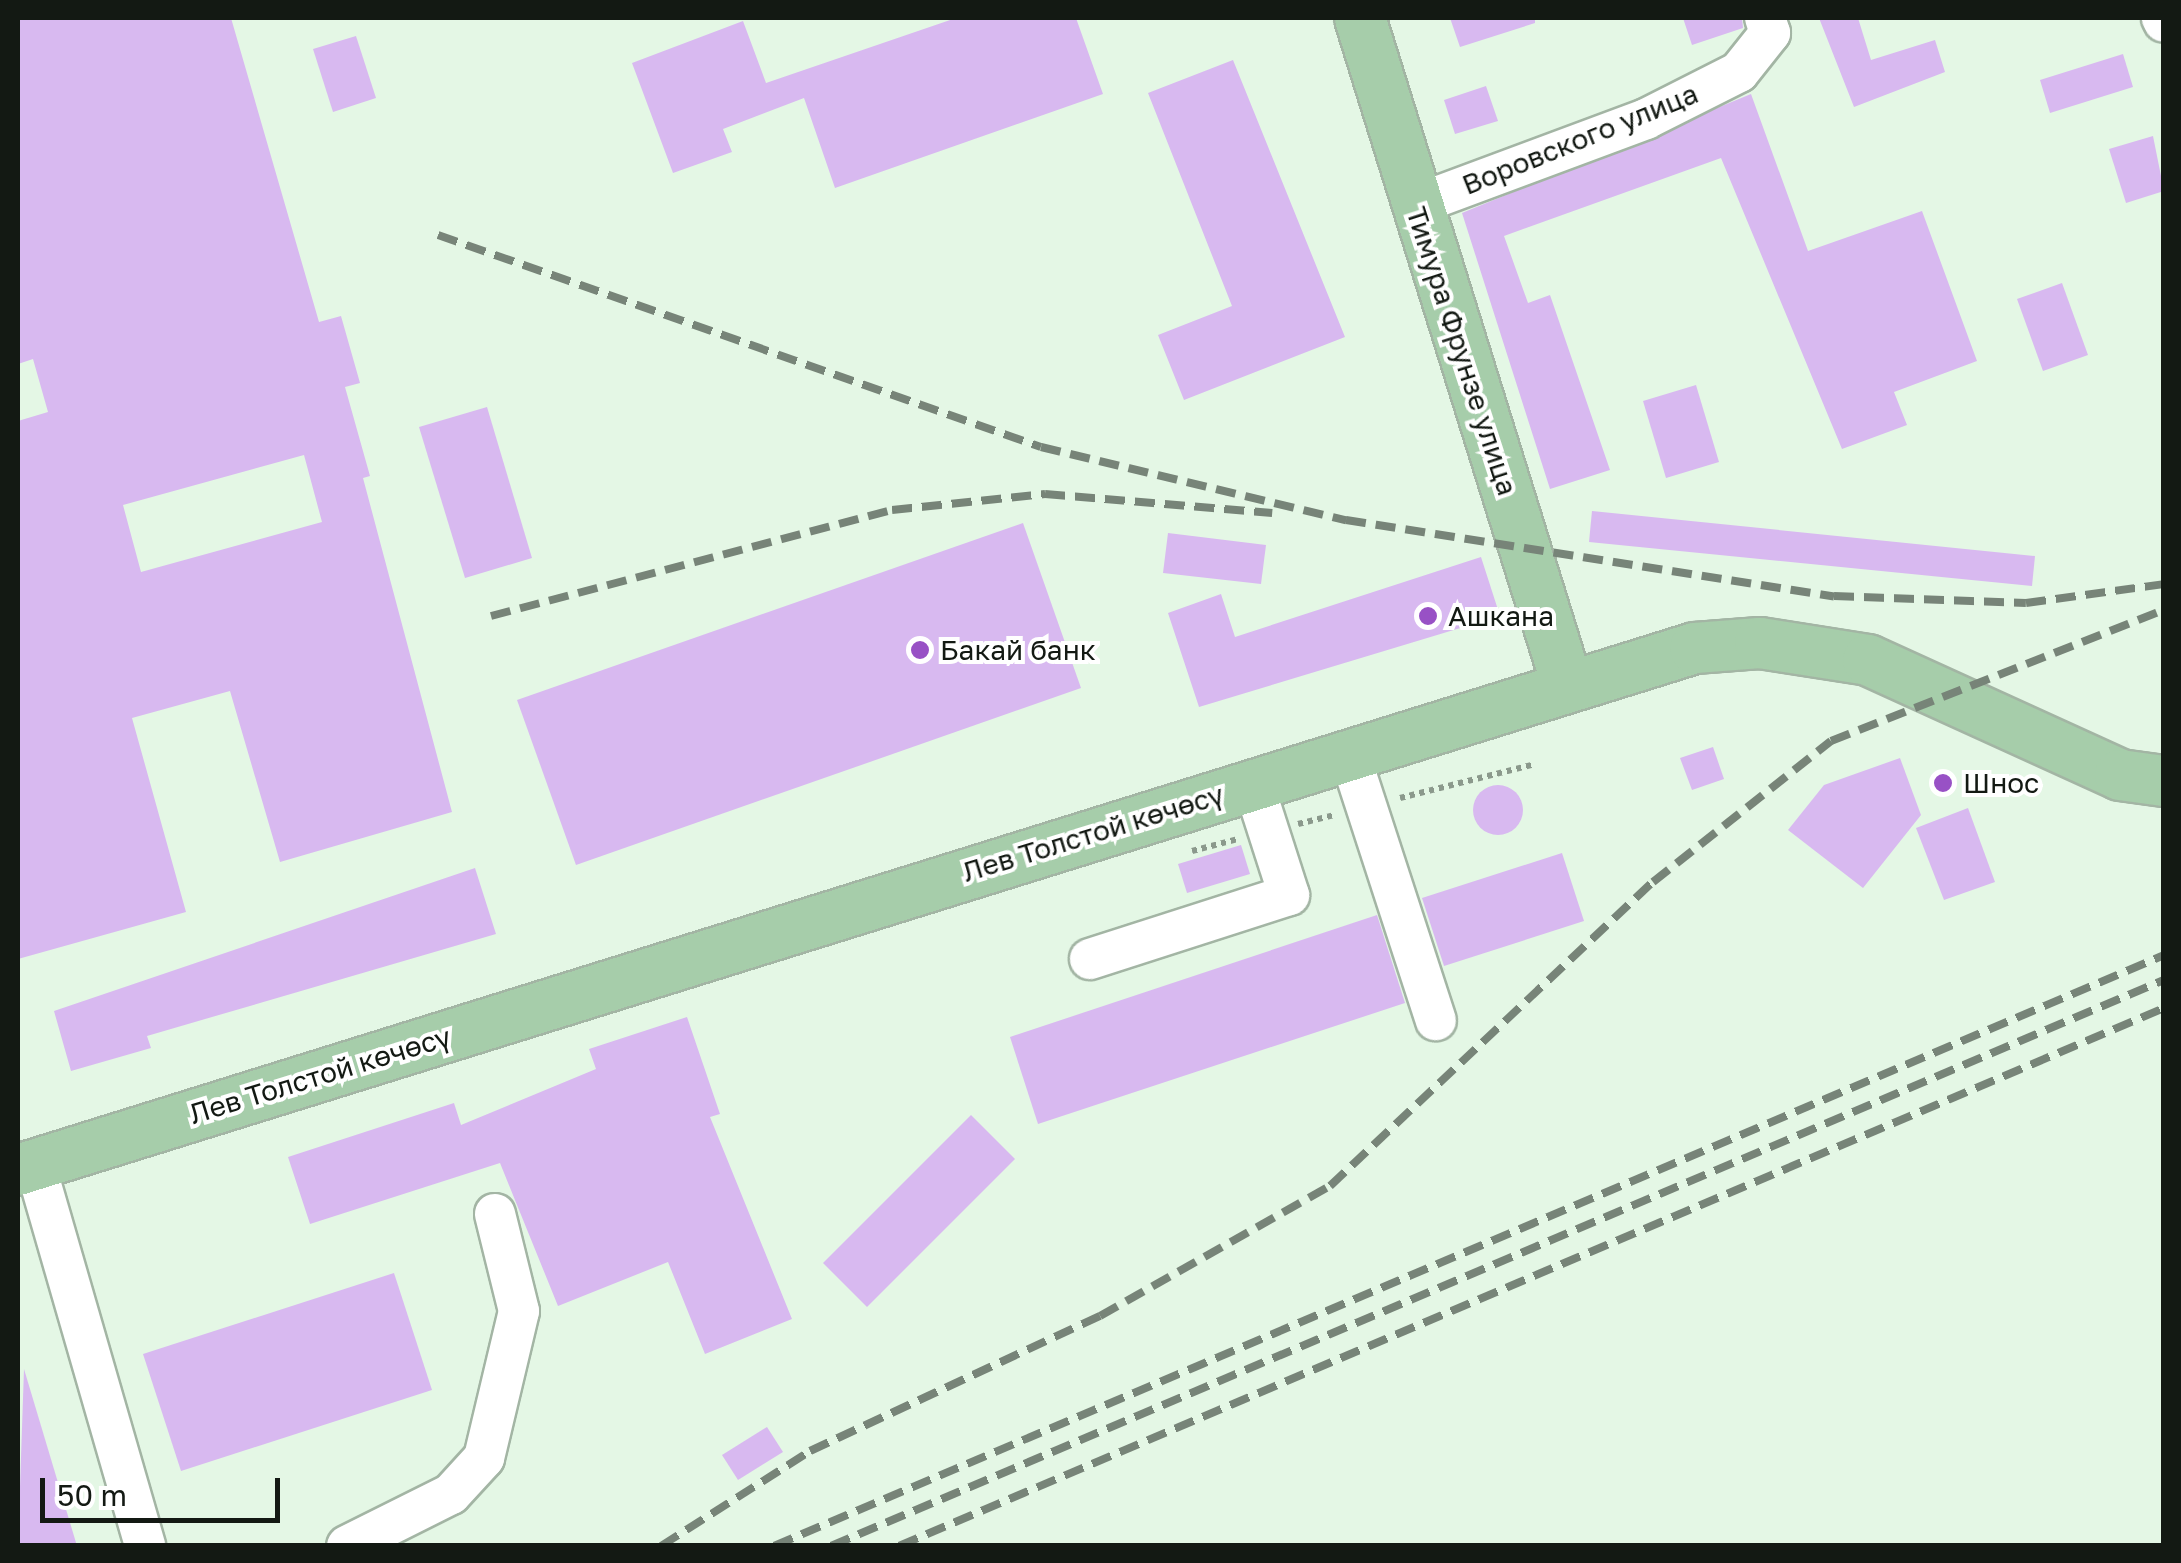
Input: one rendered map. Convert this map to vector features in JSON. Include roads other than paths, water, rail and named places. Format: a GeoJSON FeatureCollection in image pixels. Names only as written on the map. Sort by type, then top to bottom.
{"type":"FeatureCollection","features":[{"type":"Feature","properties":{"kind":"main road","name":"Тимура Фрунзе улица"},"geometry":{"type":"LineString","coordinates":[[1360,18],[1567,684]]}},
{"type":"Feature","properties":{"kind":"main road","name":"Лев Толстой көчөсү"},"geometry":{"type":"LineString","coordinates":[[26,1167],[1567,684],[1696,648],[1760,643],[1868,660],[2120,775],[2164,782]]}},
{"type":"Feature","properties":{"kind":"street","name":"Воровского улица"},"geometry":{"type":"LineString","coordinates":[[1415,205],[1646,119],[1738,72],[1770,33],[1765,18]]}},
{"type":"Feature","properties":{"kind":"street"},"geometry":{"type":"LineString","coordinates":[[1349,753],[1436,1020]]}},
{"type":"Feature","properties":{"kind":"street"},"geometry":{"type":"LineString","coordinates":[[1090,959],[1288,894],[1253,783]]}},
{"type":"Feature","properties":{"kind":"street"},"geometry":{"type":"LineString","coordinates":[[26,1167],[145,1546]]}},
{"type":"Feature","properties":{"kind":"street"},"geometry":{"type":"LineString","coordinates":[[347,1546],[451,1494],[484,1458],[519,1311],[495,1214]]}},
{"type":"Feature","properties":{"kind":"railway"},"geometry":{"type":"LineString","coordinates":[[438,235],[1041,447],[1346,520],[1834,596],[2026,603],[2164,584]]}},
{"type":"Feature","properties":{"kind":"railway"},"geometry":{"type":"LineString","coordinates":[[491,616],[892,510],[1045,494],[1272,513]]}},
{"type":"Feature","properties":{"kind":"railway"},"geometry":{"type":"LineString","coordinates":[[661,1546],[810,1451],[1100,1316],[1330,1186],[1653,882],[1831,741],[2164,610]]}},
{"type":"Feature","properties":{"kind":"railway"},"geometry":{"type":"LineString","coordinates":[[774,1546],[2164,955]]}},
{"type":"Feature","properties":{"kind":"railway"},"geometry":{"type":"LineString","coordinates":[[831,1546],[2164,980]]}},
{"type":"Feature","properties":{"kind":"railway"},"geometry":{"type":"LineString","coordinates":[[899,1546],[2164,1008]]}},
{"type":"Feature","properties":{"kind":"place","name":"Ашкана"},"geometry":{"type":"Point","coordinates":[1428,616]}},
{"type":"Feature","properties":{"kind":"place","name":"Бакай банк"},"geometry":{"type":"Point","coordinates":[920,650]}},
{"type":"Feature","properties":{"kind":"place","name":"Шнос"},"geometry":{"type":"Point","coordinates":[1943,783]}}]}
